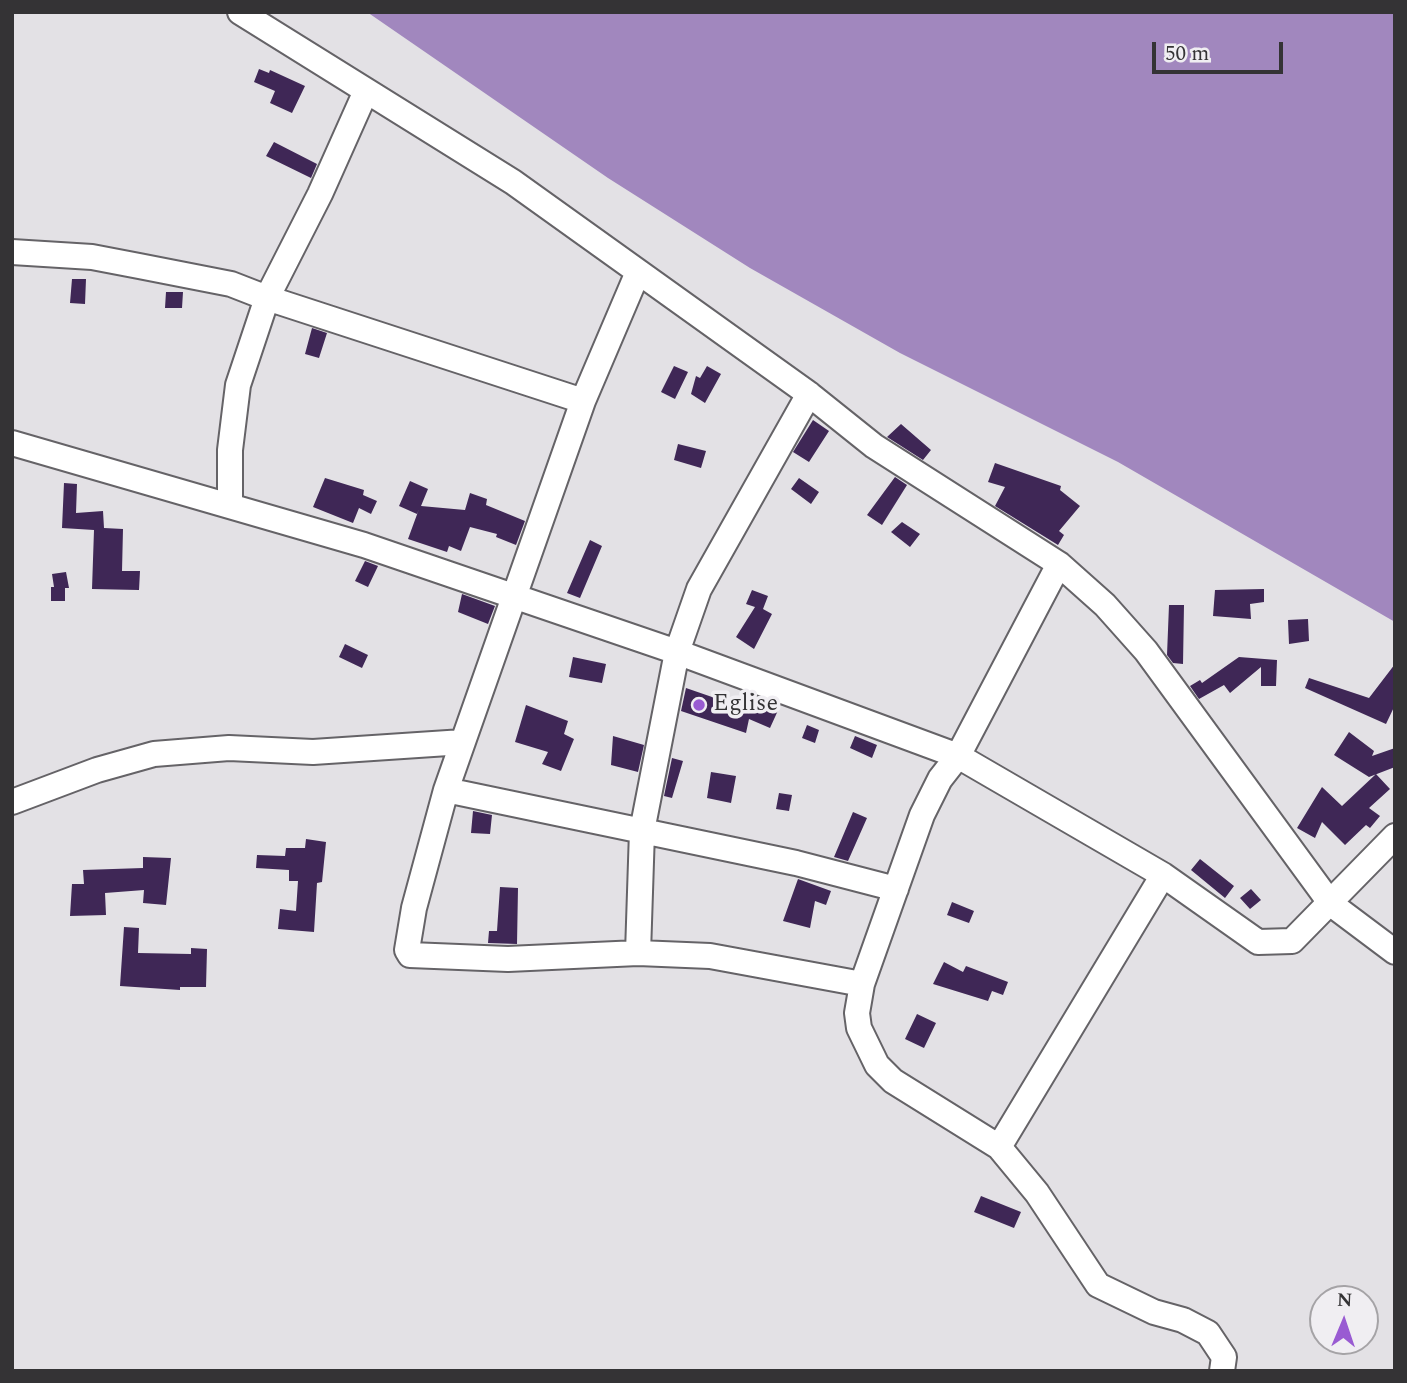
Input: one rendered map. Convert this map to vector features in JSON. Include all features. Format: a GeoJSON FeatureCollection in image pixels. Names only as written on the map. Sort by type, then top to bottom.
{"type":"FeatureCollection","features":[{"type":"Feature","properties":{"kind":"street"},"geometry":{"type":"LineString","coordinates":[[240,12],[513,182],[809,394],[873,446],[1059,564],[1105,605],[1146,651],[1331,904],[1395,952]]}},
{"type":"Feature","properties":{"kind":"street"},"geometry":{"type":"LineString","coordinates":[[230,505],[230,450],[238,385],[267,298],[320,194],[366,91]]}},
{"type":"Feature","properties":{"kind":"street"},"geometry":{"type":"LineString","coordinates":[[12,252],[92,257],[231,284],[583,401]]}},
{"type":"Feature","properties":{"kind":"street"},"geometry":{"type":"LineString","coordinates":[[638,272],[583,401],[446,790],[412,917],[407,950],[410,955],[508,959],[638,953],[710,956],[862,984]]}},
{"type":"Feature","properties":{"kind":"street"},"geometry":{"type":"LineString","coordinates":[[638,953],[642,831],[677,652],[699,589],[809,394]]}},
{"type":"Feature","properties":{"kind":"street"},"geometry":{"type":"LineString","coordinates":[[12,443],[364,545],[677,652],[958,756],[1163,875],[1258,942],[1268,944],[1292,941],[1395,836]]}},
{"type":"Feature","properties":{"kind":"street"},"geometry":{"type":"LineString","coordinates":[[1059,564],[958,756],[940,779],[922,815],[862,984],[857,1013],[859,1028],[877,1065],[893,1081],[999,1147],[1038,1193],[1098,1285],[1154,1312],[1183,1320],[1208,1333],[1224,1357],[1222,1371]]}},
{"type":"Feature","properties":{"kind":"street"},"geometry":{"type":"LineString","coordinates":[[12,802],[97,770],[154,754],[229,748],[313,752],[463,742]]}},
{"type":"Feature","properties":{"kind":"street"},"geometry":{"type":"LineString","coordinates":[[446,790],[796,863],[896,889]]}},
{"type":"Feature","properties":{"kind":"street"},"geometry":{"type":"LineString","coordinates":[[999,1147],[1163,875]]}},
{"type":"Feature","properties":{"kind":"shaded area"},"geometry":{"type":"Polygon","coordinates":[[[367,12],[1395,12],[1395,622],[1118,462],[900,353],[750,268],[608,178],[367,12]]]}},
{"type":"Feature","properties":{"kind":"building"},"geometry":{"type":"Polygon","coordinates":[[[259,69],[269,73],[270,70],[305,86],[292,113],[270,103],[275,91],[254,82],[259,69]]]}},
{"type":"Feature","properties":{"kind":"building"},"geometry":{"type":"Polygon","coordinates":[[[274,142],[317,164],[311,178],[266,156],[274,142]]]}},
{"type":"Feature","properties":{"kind":"building"},"geometry":{"type":"Polygon","coordinates":[[[72,279],[86,279],[85,304],[70,303],[72,279]]]}},
{"type":"Feature","properties":{"kind":"building"},"geometry":{"type":"Polygon","coordinates":[[[166,292],[183,292],[182,308],[165,308],[166,292]]]}},
{"type":"Feature","properties":{"kind":"building"},"geometry":{"type":"Polygon","coordinates":[[[312,328],[327,333],[319,358],[305,354],[312,328]]]}},
{"type":"Feature","properties":{"kind":"building"},"geometry":{"type":"Polygon","coordinates":[[[674,366],[688,372],[675,399],[661,392],[674,366]]]}},
{"type":"Feature","properties":{"kind":"building"},"geometry":{"type":"Polygon","coordinates":[[[707,366],[721,374],[705,403],[691,394],[696,376],[700,378],[707,366]]]}},
{"type":"Feature","properties":{"kind":"building"},"geometry":{"type":"Polygon","coordinates":[[[813,420],[829,431],[809,462],[793,452],[813,420]]]}},
{"type":"Feature","properties":{"kind":"building"},"geometry":{"type":"Polygon","coordinates":[[[901,424],[931,450],[923,460],[887,437],[901,424]]]}},
{"type":"Feature","properties":{"kind":"building"},"geometry":{"type":"Polygon","coordinates":[[[678,444],[706,451],[701,468],[674,460],[678,444]]]}},
{"type":"Feature","properties":{"kind":"building"},"geometry":{"type":"Polygon","coordinates":[[[995,463],[1061,486],[1060,490],[1080,506],[1059,531],[1064,535],[1058,545],[995,506],[1005,487],[988,482],[995,463]]]}},
{"type":"Feature","properties":{"kind":"building"},"geometry":{"type":"Polygon","coordinates":[[[895,477],[907,485],[882,525],[867,515],[895,477]]]}},
{"type":"Feature","properties":{"kind":"building"},"geometry":{"type":"Polygon","coordinates":[[[325,478],[364,490],[363,495],[377,501],[371,514],[359,508],[353,523],[313,507],[325,478]]]}},
{"type":"Feature","properties":{"kind":"building"},"geometry":{"type":"Polygon","coordinates":[[[799,478],[819,492],[811,504],[791,489],[799,478]]]}},
{"type":"Feature","properties":{"kind":"building"},"geometry":{"type":"Polygon","coordinates":[[[410,481],[428,489],[421,506],[465,510],[470,493],[487,499],[486,505],[525,521],[516,545],[496,537],[497,534],[470,527],[461,551],[449,546],[447,552],[408,539],[419,509],[417,514],[399,506],[410,481]]]}},
{"type":"Feature","properties":{"kind":"building"},"geometry":{"type":"Polygon","coordinates":[[[64,483],[77,484],[76,513],[103,511],[104,528],[123,529],[122,571],[140,571],[139,590],[92,589],[94,530],[62,528],[64,483]]]}},
{"type":"Feature","properties":{"kind":"building"},"geometry":{"type":"Polygon","coordinates":[[[902,522],[920,534],[910,547],[891,532],[902,522]]]}},
{"type":"Feature","properties":{"kind":"building"},"geometry":{"type":"Polygon","coordinates":[[[590,540],[602,546],[580,598],[567,593],[590,540]]]}},
{"type":"Feature","properties":{"kind":"building"},"geometry":{"type":"Polygon","coordinates":[[[365,561],[378,566],[368,587],[355,581],[365,561]]]}},
{"type":"Feature","properties":{"kind":"building"},"geometry":{"type":"Polygon","coordinates":[[[66,572],[69,588],[65,588],[65,601],[51,601],[51,587],[54,587],[52,574],[66,572]]]}},
{"type":"Feature","properties":{"kind":"building"},"geometry":{"type":"Polygon","coordinates":[[[1264,589],[1264,602],[1250,604],[1251,619],[1213,616],[1215,590],[1264,589]]]}},
{"type":"Feature","properties":{"kind":"building"},"geometry":{"type":"Polygon","coordinates":[[[752,590],[768,596],[763,609],[772,614],[754,649],[736,637],[755,607],[746,604],[752,590]]]}},
{"type":"Feature","properties":{"kind":"building"},"geometry":{"type":"Polygon","coordinates":[[[462,594],[495,606],[488,624],[458,612],[462,594]]]}},
{"type":"Feature","properties":{"kind":"building"},"geometry":{"type":"Polygon","coordinates":[[[1169,605],[1184,605],[1183,664],[1173,663],[1167,655],[1169,605]]]}},
{"type":"Feature","properties":{"kind":"building"},"geometry":{"type":"Polygon","coordinates":[[[1308,619],[1309,641],[1289,644],[1288,620],[1308,619]]]}},
{"type":"Feature","properties":{"kind":"building"},"geometry":{"type":"Polygon","coordinates":[[[345,644],[368,655],[362,668],[339,657],[345,644]]]}},
{"type":"Feature","properties":{"kind":"building"},"geometry":{"type":"Polygon","coordinates":[[[573,657],[606,664],[602,683],[569,677],[573,657]]]}},
{"type":"Feature","properties":{"kind":"building"},"geometry":{"type":"Polygon","coordinates":[[[1239,657],[1277,660],[1276,686],[1261,686],[1261,667],[1230,693],[1224,685],[1199,699],[1190,686],[1200,680],[1202,683],[1239,657]]]}},
{"type":"Feature","properties":{"kind":"building"},"geometry":{"type":"Polygon","coordinates":[[[1395,664],[1395,705],[1386,724],[1305,688],[1309,678],[1369,698],[1395,664]]]}},
{"type":"Feature","properties":{"kind":"building"},"geometry":{"type":"Polygon","coordinates":[[[686,688],[741,707],[744,696],[780,706],[770,728],[749,719],[746,733],[681,711],[686,688]]]}},
{"type":"Feature","properties":{"kind":"building"},"geometry":{"type":"Polygon","coordinates":[[[526,705],[568,721],[564,734],[574,739],[561,771],[542,764],[548,752],[515,742],[526,705]]]}},
{"type":"Feature","properties":{"kind":"building"},"geometry":{"type":"Polygon","coordinates":[[[807,725],[819,730],[815,743],[802,738],[807,725]]]}},
{"type":"Feature","properties":{"kind":"building"},"geometry":{"type":"Polygon","coordinates":[[[1349,732],[1374,751],[1372,756],[1395,748],[1395,767],[1369,777],[1334,755],[1349,732]]]}},
{"type":"Feature","properties":{"kind":"building"},"geometry":{"type":"Polygon","coordinates":[[[613,736],[644,745],[638,772],[611,765],[613,736]]]}},
{"type":"Feature","properties":{"kind":"building"},"geometry":{"type":"Polygon","coordinates":[[[855,736],[877,745],[872,758],[850,748],[855,736]]]}},
{"type":"Feature","properties":{"kind":"building"},"geometry":{"type":"Polygon","coordinates":[[[672,758],[683,761],[672,798],[664,796],[672,758]]]}},
{"type":"Feature","properties":{"kind":"building"},"geometry":{"type":"Polygon","coordinates":[[[711,772],[736,776],[731,803],[707,798],[711,772]]]}},
{"type":"Feature","properties":{"kind":"building"},"geometry":{"type":"Polygon","coordinates":[[[1376,774],[1390,789],[1369,808],[1380,816],[1370,828],[1366,825],[1345,845],[1322,822],[1315,838],[1297,828],[1322,787],[1342,806],[1376,774]]]}},
{"type":"Feature","properties":{"kind":"building"},"geometry":{"type":"Polygon","coordinates":[[[779,793],[792,795],[789,811],[776,809],[779,793]]]}},
{"type":"Feature","properties":{"kind":"building"},"geometry":{"type":"Polygon","coordinates":[[[473,811],[492,815],[490,834],[471,833],[473,811]]]}},
{"type":"Feature","properties":{"kind":"building"},"geometry":{"type":"Polygon","coordinates":[[[853,812],[867,818],[848,861],[834,857],[853,812]]]}},
{"type":"Feature","properties":{"kind":"building"},"geometry":{"type":"Polygon","coordinates":[[[306,839],[326,842],[322,882],[317,883],[314,932],[278,929],[280,909],[296,911],[298,881],[289,881],[289,870],[256,868],[257,855],[285,856],[286,848],[305,848],[306,839]]]}},
{"type":"Feature","properties":{"kind":"building"},"geometry":{"type":"Polygon","coordinates":[[[143,857],[171,858],[166,905],[143,903],[144,890],[105,893],[106,915],[70,916],[72,884],[84,884],[83,870],[143,868],[143,857]]]}},
{"type":"Feature","properties":{"kind":"building"},"geometry":{"type":"Polygon","coordinates":[[[1200,859],[1234,886],[1225,898],[1191,870],[1200,859]]]}},
{"type":"Feature","properties":{"kind":"building"},"geometry":{"type":"Polygon","coordinates":[[[798,879],[831,891],[826,905],[815,901],[810,928],[783,921],[798,879]]]}},
{"type":"Feature","properties":{"kind":"building"},"geometry":{"type":"Polygon","coordinates":[[[500,887],[518,888],[517,944],[488,943],[489,931],[497,931],[500,887]]]}},
{"type":"Feature","properties":{"kind":"building"},"geometry":{"type":"Polygon","coordinates":[[[1251,889],[1261,900],[1250,909],[1240,898],[1251,889]]]}},
{"type":"Feature","properties":{"kind":"building"},"geometry":{"type":"Polygon","coordinates":[[[952,902],[974,911],[969,923],[947,915],[952,902]]]}},
{"type":"Feature","properties":{"kind":"building"},"geometry":{"type":"Polygon","coordinates":[[[124,927],[139,928],[138,953],[191,954],[191,948],[207,949],[206,987],[180,987],[180,990],[120,986],[124,927]]]}},
{"type":"Feature","properties":{"kind":"building"},"geometry":{"type":"Polygon","coordinates":[[[944,962],[963,972],[966,966],[1008,982],[1003,995],[992,991],[988,1001],[933,984],[944,962]]]}},
{"type":"Feature","properties":{"kind":"building"},"geometry":{"type":"Polygon","coordinates":[[[917,1014],[936,1023],[924,1048],[905,1039],[917,1014]]]}},
{"type":"Feature","properties":{"kind":"building"},"geometry":{"type":"Polygon","coordinates":[[[981,1196],[1021,1212],[1014,1228],[974,1212],[981,1196]]]}},
{"type":"Feature","properties":{"kind":"place","name":"Eglise"},"geometry":{"type":"Point","coordinates":[699,705]}}]}
